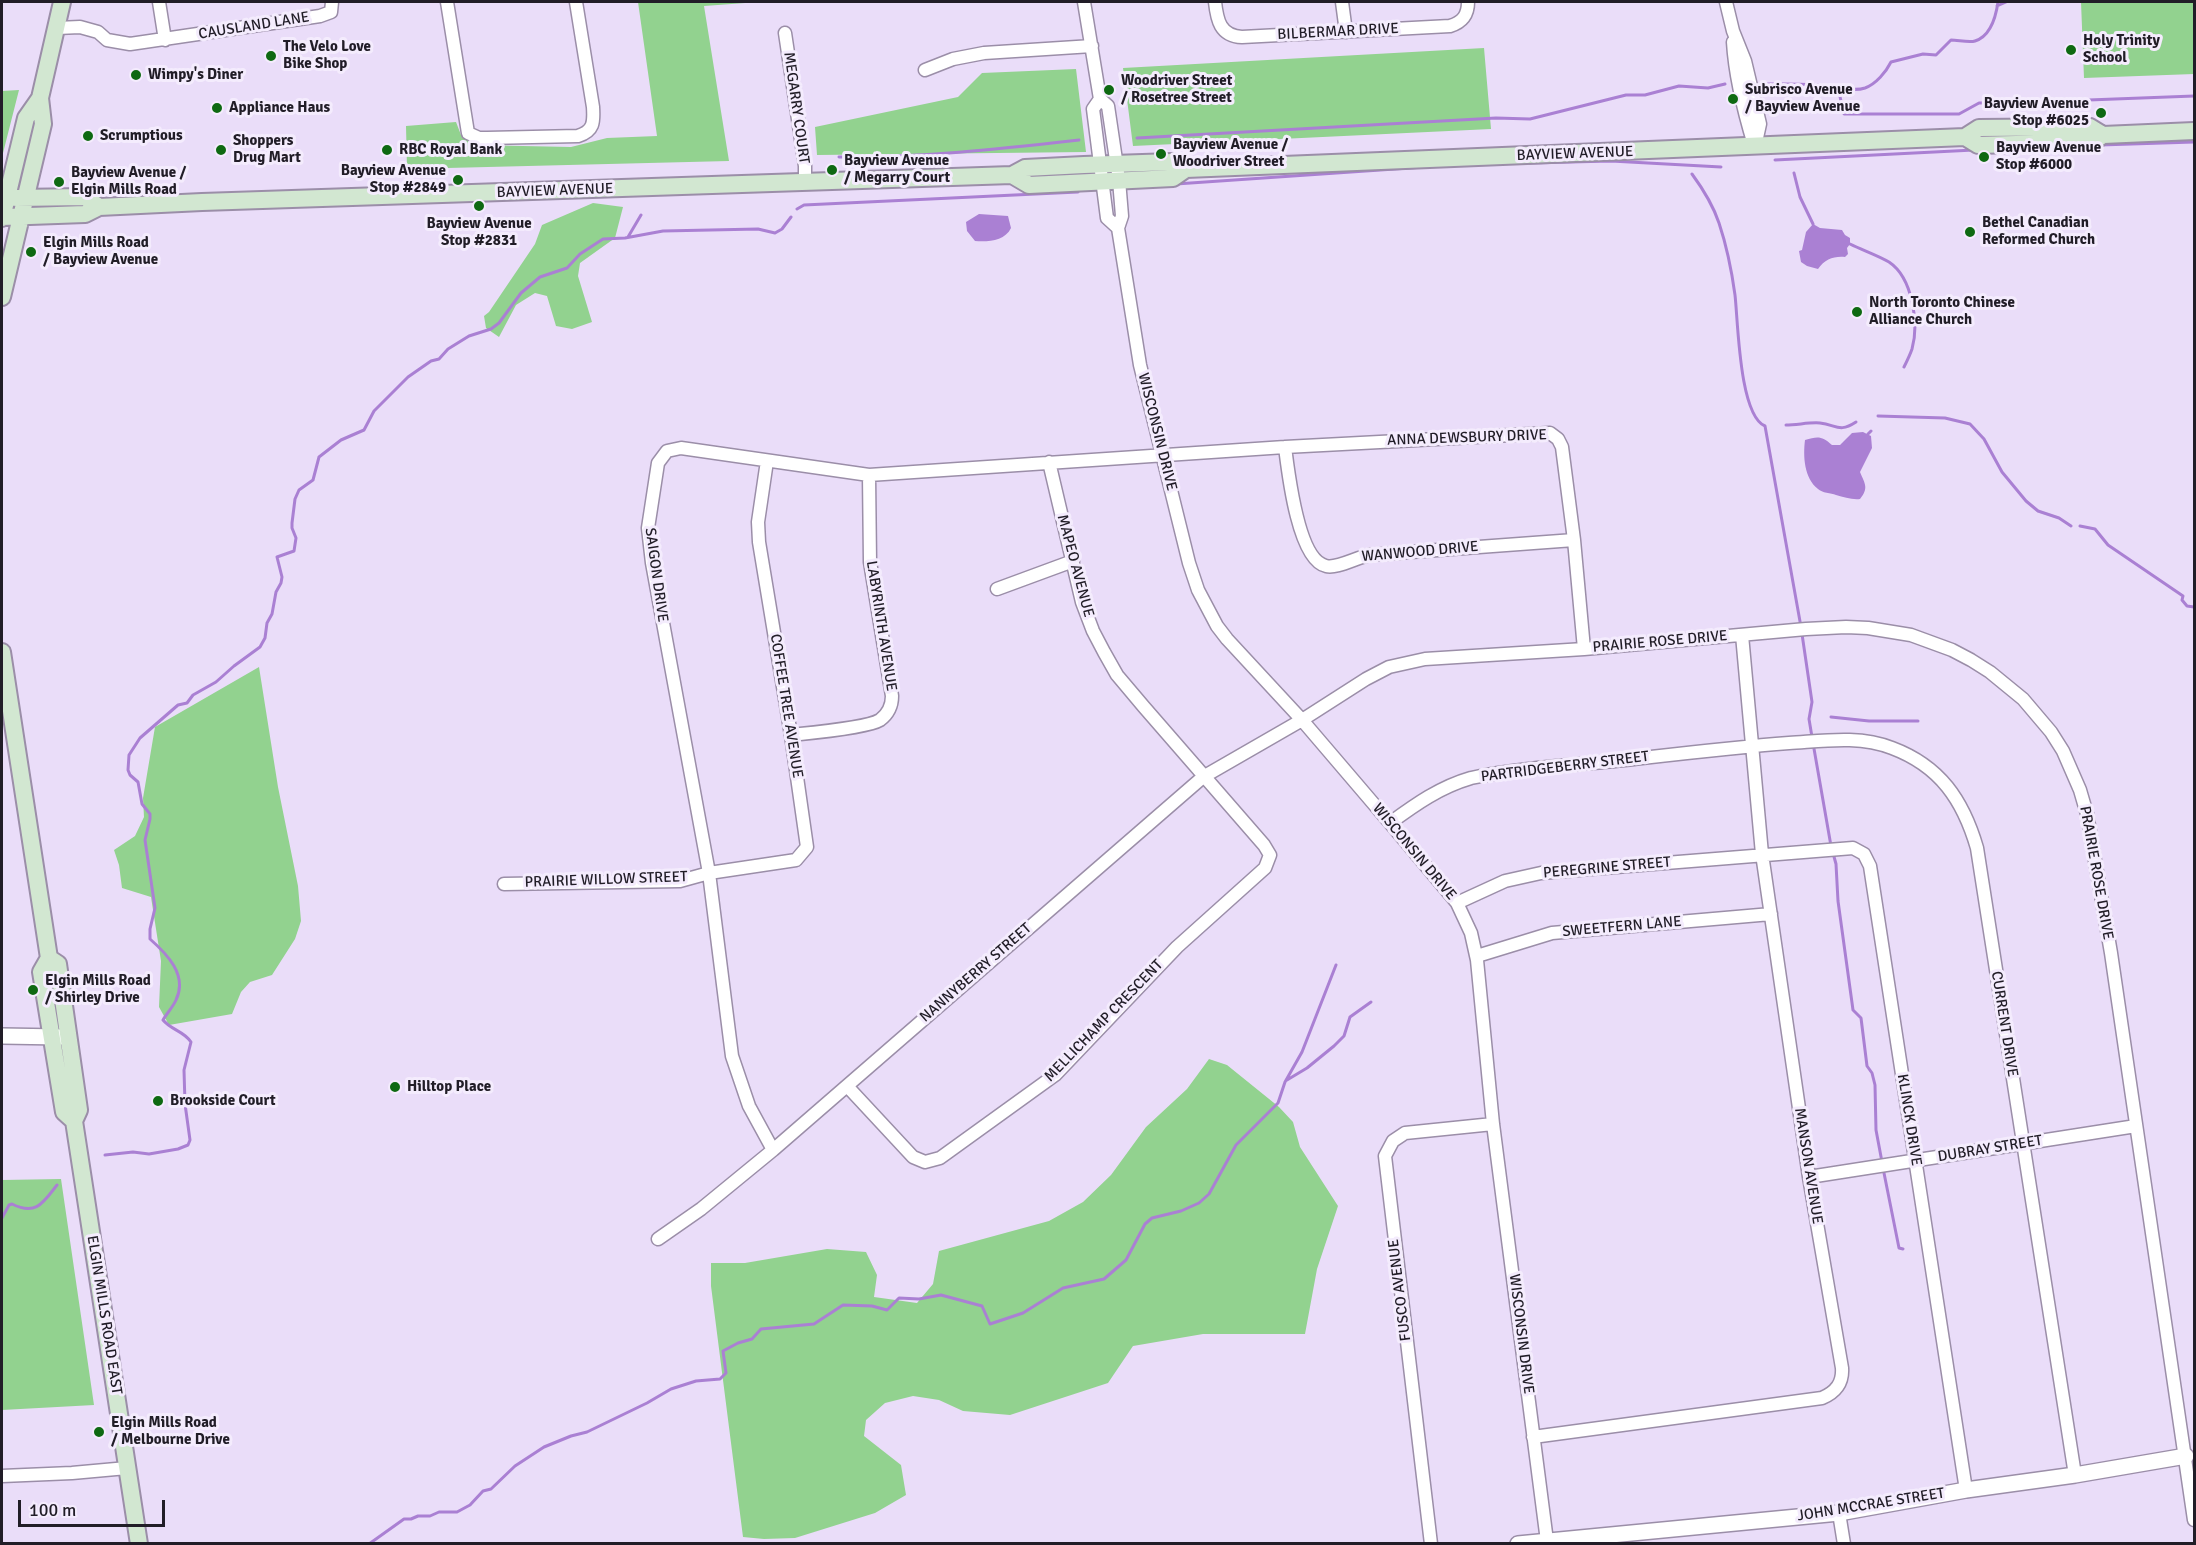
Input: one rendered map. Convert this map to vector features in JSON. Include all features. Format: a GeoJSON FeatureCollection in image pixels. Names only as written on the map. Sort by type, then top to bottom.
{"type":"FeatureCollection","features":[{"type":"Feature","properties":{"kind":"main road"},"geometry":{"type":"LineString","coordinates":[[2,297],[43,124],[40,98],[62,2]]}},
{"type":"Feature","properties":{"kind":"main road"},"geometry":{"type":"LineString","coordinates":[[2,217],[4,199],[26,118],[40,98]]}},
{"type":"Feature","properties":{"kind":"main road","name":"BAYVIEW AVENUE"},"geometry":{"type":"LineString","coordinates":[[2,217],[85,214],[99,207],[1012,175],[1029,185],[1110,172],[1173,178],[1186,169],[1965,137],[1979,128],[2090,127],[2103,135],[2194,131]]}},
{"type":"Feature","properties":{"kind":"main road","name":"BAYVIEW AVENUE"},"geometry":{"type":"LineString","coordinates":[[4,199],[85,197],[99,207]]}},
{"type":"Feature","properties":{"kind":"main road","name":"ELGIN MILLS ROAD EAST"},"geometry":{"type":"LineString","coordinates":[[2,652],[49,958],[41,972],[64,1112],[74,1121]]}},
{"type":"Feature","properties":{"kind":"main road","name":"ELGIN MILLS ROAD EAST"},"geometry":{"type":"LineString","coordinates":[[49,958],[58,964],[79,1110],[74,1121],[139,1544]]}},
{"type":"Feature","properties":{"kind":"street"},"geometry":{"type":"LineString","coordinates":[[159,2],[165,40]]}},
{"type":"Feature","properties":{"kind":"street","name":"CAUSLAND LANE"},"geometry":{"type":"LineString","coordinates":[[57,28],[80,27],[98,32],[107,40],[130,44],[320,16],[331,12],[332,2]]}},
{"type":"Feature","properties":{"kind":"street"},"geometry":{"type":"LineString","coordinates":[[447,2],[468,133],[479,138],[578,136],[587,133],[592,127],[593,107],[576,2]]}},
{"type":"Feature","properties":{"kind":"street","name":"WISCONSIN DRIVE"},"geometry":{"type":"LineString","coordinates":[[1084,2],[1100,99],[1108,106],[1110,172],[1107,218],[1118,228],[1136,341],[1162,456],[1198,590],[1227,639],[1302,720],[1390,823],[1456,903],[1471,933],[1477,956],[1493,1124],[1547,1541]]}},
{"type":"Feature","properties":{"kind":"street","name":"BILBERMAR DRIVE"},"geometry":{"type":"LineString","coordinates":[[1215,2],[1222,30],[1235,37],[1457,24],[1468,11],[1468,2]]}},
{"type":"Feature","properties":{"kind":"street"},"geometry":{"type":"LineString","coordinates":[[1342,2],[1346,32]]}},
{"type":"Feature","properties":{"kind":"street"},"geometry":{"type":"LineString","coordinates":[[1726,2],[1733,32],[1734,62],[1755,147]]}},
{"type":"Feature","properties":{"kind":"street","name":"MEGARRY COURT"},"geometry":{"type":"LineString","coordinates":[[785,33],[805,166],[805,183]]}},
{"type":"Feature","properties":{"kind":"street"},"geometry":{"type":"LineString","coordinates":[[925,70],[953,59],[984,53],[1092,46]]}},
{"type":"Feature","properties":{"kind":"street","name":"ANNA DEWSBURY DRIVE"},"geometry":{"type":"LineString","coordinates":[[1162,456],[1551,433],[1557,437],[1562,447],[1574,540],[1584,649]]}},
{"type":"Feature","properties":{"kind":"street","name":"WANWOOD DRIVE"},"geometry":{"type":"LineString","coordinates":[[1286,447],[1292,496],[1300,527],[1314,559],[1324,566],[1335,566],[1370,555],[1574,540]]}},
{"type":"Feature","properties":{"kind":"street","name":"SAIGON DRIVE"},"geometry":{"type":"LineString","coordinates":[[773,1150],[749,1106],[732,1056],[709,873],[652,563],[648,528],[658,463],[665,452],[681,448],[869,475],[1162,456]]}},
{"type":"Feature","properties":{"kind":"street","name":"COFFEE TREE AVENUE"},"geometry":{"type":"LineString","coordinates":[[709,873],[796,860],[807,847],[759,542],[758,522],[767,461]]}},
{"type":"Feature","properties":{"kind":"street","name":"MAPEO AVENUE"},"geometry":{"type":"LineString","coordinates":[[1049,462],[1082,602],[1090,624],[1117,675],[1203,777]]}},
{"type":"Feature","properties":{"kind":"street","name":"LABYRINTH AVENUE"},"geometry":{"type":"LineString","coordinates":[[791,735],[872,723],[884,716],[891,705],[892,696],[870,562],[869,475]]}},
{"type":"Feature","properties":{"kind":"street"},"geometry":{"type":"LineString","coordinates":[[997,589],[1072,561]]}},
{"type":"Feature","properties":{"kind":"street","name":"PRAIRIE ROSE DRIVE"},"geometry":{"type":"LineString","coordinates":[[1302,720],[1366,679],[1398,664],[1425,659],[1584,649],[1846,627],[1911,635],[1952,650],[1981,666],[2007,685],[2038,715],[2057,742],[2073,770],[2087,814],[2194,1520]]}},
{"type":"Feature","properties":{"kind":"street","name":"MANSON AVENUE"},"geometry":{"type":"LineString","coordinates":[[1533,1437],[1818,1398],[1834,1391],[1840,1382],[1842,1368],[1809,1177],[1762,854],[1742,635]]}},
{"type":"Feature","properties":{"kind":"street","name":"NANNYBERRY STREET"},"geometry":{"type":"LineString","coordinates":[[658,1239],[701,1209],[773,1150],[1146,824],[1203,777],[1302,720]]}},
{"type":"Feature","properties":{"kind":"street","name":"CURRENT DRIVE"},"geometry":{"type":"LineString","coordinates":[[1751,746],[1839,740],[1865,741],[1890,747],[1917,759],[1931,769],[1956,798],[1965,813],[1977,848],[2075,1475]]}},
{"type":"Feature","properties":{"kind":"street","name":"PARTRIDGEBERRY STREET"},"geometry":{"type":"LineString","coordinates":[[1390,823],[1437,792],[1477,777],[1751,746]]}},
{"type":"Feature","properties":{"kind":"street","name":"MELLICHAMP CRESCENT"},"geometry":{"type":"LineString","coordinates":[[848,1086],[913,1157],[930,1162],[940,1158],[1056,1075],[1177,947],[1265,868],[1270,855],[1264,845],[1203,777]]}},
{"type":"Feature","properties":{"kind":"street","name":"KLINCK DRIVE"},"geometry":{"type":"LineString","coordinates":[[1762,854],[1853,848],[1864,854],[1868,860],[1966,1490]]}},
{"type":"Feature","properties":{"kind":"street","name":"PEREGRINE STREET"},"geometry":{"type":"LineString","coordinates":[[1456,903],[1505,881],[1523,876],[1762,854]]}},
{"type":"Feature","properties":{"kind":"street","name":"PRAIRIE WILLOW STREET"},"geometry":{"type":"LineString","coordinates":[[504,884],[680,881],[709,873]]}},
{"type":"Feature","properties":{"kind":"street","name":"SWEETFERN LANE"},"geometry":{"type":"LineString","coordinates":[[1477,956],[1552,933],[1771,914]]}},
{"type":"Feature","properties":{"kind":"street"},"geometry":{"type":"LineString","coordinates":[[2,1036],[69,1037]]}},
{"type":"Feature","properties":{"kind":"street","name":"FUSCO AVENUE"},"geometry":{"type":"LineString","coordinates":[[1431,1544],[1384,1158],[1389,1144],[1403,1134],[1493,1124]]}},
{"type":"Feature","properties":{"kind":"street","name":"DUBRAY STREET"},"geometry":{"type":"LineString","coordinates":[[1809,1177],[2136,1126]]}},
{"type":"Feature","properties":{"kind":"street","name":"JOHN MCCRAE STREET"},"geometry":{"type":"LineString","coordinates":[[1518,1544],[1839,1514],[1966,1490],[2075,1475],[2186,1456]]}},
{"type":"Feature","properties":{"kind":"street"},"geometry":{"type":"LineString","coordinates":[[2,1476],[127,1468]]}},
{"type":"Feature","properties":{"kind":"street"},"geometry":{"type":"LineString","coordinates":[[1839,1514],[1844,1544]]}},
{"type":"Feature","properties":{"kind":"green space"},"geometry":{"type":"Polygon","coordinates":[[[638,2],[759,2],[704,6],[729,161],[407,169],[406,126],[456,122],[461,135],[474,145],[571,147],[607,138],[657,136],[638,2]]]}},
{"type":"Feature","properties":{"kind":"green space"},"geometry":{"type":"Polygon","coordinates":[[[2081,2],[2194,2],[2194,74],[2084,78],[2081,2]]]}},
{"type":"Feature","properties":{"kind":"green space"},"geometry":{"type":"Polygon","coordinates":[[[1484,48],[1491,129],[1133,146],[1123,68],[1484,48]]]}},
{"type":"Feature","properties":{"kind":"green space"},"geometry":{"type":"Polygon","coordinates":[[[1076,69],[1086,152],[817,155],[815,127],[958,97],[982,73],[1076,69]]]}},
{"type":"Feature","properties":{"kind":"green space"},"geometry":{"type":"Polygon","coordinates":[[[19,90],[2,157],[2,91],[19,90]]]}},
{"type":"Feature","properties":{"kind":"green space"},"geometry":{"type":"Polygon","coordinates":[[[593,203],[623,207],[615,238],[580,263],[578,276],[592,322],[572,329],[556,326],[547,296],[535,293],[516,305],[499,337],[486,328],[484,316],[535,244],[542,225],[593,203]]]}},
{"type":"Feature","properties":{"kind":"green space"},"geometry":{"type":"Polygon","coordinates":[[[259,667],[278,787],[298,886],[301,921],[295,939],[272,975],[250,982],[241,992],[232,1014],[169,1025],[159,1007],[161,961],[151,897],[122,888],[119,865],[114,850],[135,836],[144,817],[143,798],[155,727],[259,667]]]}},
{"type":"Feature","properties":{"kind":"green space"},"geometry":{"type":"Polygon","coordinates":[[[1209,1059],[1227,1065],[1279,1107],[1293,1122],[1300,1147],[1338,1206],[1317,1269],[1305,1334],[1203,1334],[1133,1346],[1108,1383],[1010,1415],[963,1411],[939,1400],[913,1396],[885,1403],[866,1420],[864,1436],[901,1465],[906,1495],[875,1513],[795,1538],[743,1537],[711,1286],[711,1263],[745,1263],[827,1249],[866,1252],[877,1275],[874,1297],[917,1303],[933,1284],[939,1251],[1049,1221],[1083,1202],[1111,1175],[1146,1127],[1187,1089],[1209,1059]]]}},
{"type":"Feature","properties":{"kind":"green space"},"geometry":{"type":"Polygon","coordinates":[[[61,1179],[94,1405],[2,1410],[2,1180],[61,1179]]]}},
{"type":"Feature","properties":{"kind":"shaded area"},"geometry":{"type":"Polygon","coordinates":[[[979,214],[1008,216],[1011,228],[1005,236],[1000,238],[991,241],[975,241],[967,231],[966,222],[979,214]]]}},
{"type":"Feature","properties":{"kind":"shaded area"},"geometry":{"type":"Polygon","coordinates":[[[1813,224],[1820,228],[1842,230],[1850,238],[1848,254],[1845,257],[1830,259],[1818,269],[1801,262],[1799,251],[1802,250],[1806,232],[1813,224]]]}},
{"type":"Feature","properties":{"kind":"shaded area"},"geometry":{"type":"Polygon","coordinates":[[[1863,432],[1871,436],[1872,448],[1860,472],[1865,483],[1863,495],[1860,499],[1854,499],[1820,490],[1813,484],[1807,473],[1805,440],[1820,438],[1832,445],[1840,445],[1852,433],[1863,432]]]}},
{"type":"Feature","properties":{"kind":"waterway"},"geometry":{"type":"LineString","coordinates":[[1763,84],[1812,84],[1851,89],[1865,88],[1873,84],[1891,62],[1923,54],[1936,55],[1951,40],[1970,42],[1981,38],[1992,25],[1998,2]]}},
{"type":"Feature","properties":{"kind":"waterway"},"geometry":{"type":"LineString","coordinates":[[1997,6],[2006,2]]}},
{"type":"Feature","properties":{"kind":"waterway"},"geometry":{"type":"LineString","coordinates":[[1137,138],[1496,118],[1530,119],[1626,95],[1645,95],[1679,86],[1708,88],[1725,84]]}},
{"type":"Feature","properties":{"kind":"waterway"},"geometry":{"type":"LineString","coordinates":[[1838,88],[1844,114],[1959,114],[1979,103],[2019,102]]}},
{"type":"Feature","properties":{"kind":"waterway"},"geometry":{"type":"LineString","coordinates":[[2062,101],[2194,96]]}},
{"type":"Feature","properties":{"kind":"waterway"},"geometry":{"type":"LineString","coordinates":[[839,157],[989,150],[1079,140]]}},
{"type":"Feature","properties":{"kind":"waterway"},"geometry":{"type":"LineString","coordinates":[[2100,145],[2194,142]]}},
{"type":"Feature","properties":{"kind":"waterway"},"geometry":{"type":"LineString","coordinates":[[1775,160],[1974,150]]}},
{"type":"Feature","properties":{"kind":"waterway"},"geometry":{"type":"LineString","coordinates":[[1530,163],[1611,161],[1721,167]]}},
{"type":"Feature","properties":{"kind":"waterway"},"geometry":{"type":"LineString","coordinates":[[1176,184],[1424,167]]}},
{"type":"Feature","properties":{"kind":"waterway"},"geometry":{"type":"LineString","coordinates":[[1794,173],[1800,197],[1813,224]]}},
{"type":"Feature","properties":{"kind":"waterway"},"geometry":{"type":"LineString","coordinates":[[1692,174],[1714,210],[1726,249],[1735,295],[1741,366],[1750,404],[1756,418],[1765,426],[1801,627]]}},
{"type":"Feature","properties":{"kind":"waterway"},"geometry":{"type":"LineString","coordinates":[[797,209],[804,205],[1078,192]]}},
{"type":"Feature","properties":{"kind":"waterway"},"geometry":{"type":"LineString","coordinates":[[628,237],[641,215]]}},
{"type":"Feature","properties":{"kind":"waterway"},"geometry":{"type":"LineString","coordinates":[[105,1155],[133,1152],[149,1154],[178,1149],[188,1145],[190,1140],[185,1104],[184,1070],[191,1042],[163,1020],[179,991],[178,974],[169,958],[150,939],[155,908],[145,840],[150,814],[142,804],[138,782],[128,770],[129,755],[140,738],[178,705],[187,703],[193,695],[216,682],[260,647],[265,638],[276,592],[281,583],[282,577],[277,557],[294,551],[296,538],[292,523],[295,499],[299,490],[313,480],[319,457],[341,440],[364,430],[374,411],[408,377],[431,361],[439,359],[448,349],[469,336],[491,329],[499,323],[521,293],[540,277],[567,268],[580,254],[603,239],[625,238],[663,231],[758,229],[775,233],[782,229],[791,217]]}},
{"type":"Feature","properties":{"kind":"waterway"},"geometry":{"type":"LineString","coordinates":[[1850,244],[1889,262],[1897,269],[1909,290],[1915,327],[1912,349],[1904,367]]}},
{"type":"Feature","properties":{"kind":"waterway"},"geometry":{"type":"LineString","coordinates":[[1878,416],[1945,418],[1970,424],[1984,439],[2002,472],[2026,501],[2038,511],[2059,518],[2071,526]]}},
{"type":"Feature","properties":{"kind":"waterway"},"geometry":{"type":"LineString","coordinates":[[1786,425],[1816,423],[1842,428],[1856,422]]}},
{"type":"Feature","properties":{"kind":"waterway"},"geometry":{"type":"LineString","coordinates":[[1868,434],[1871,431]]}},
{"type":"Feature","properties":{"kind":"waterway"},"geometry":{"type":"LineString","coordinates":[[2080,526],[2095,529],[2108,545],[2183,596],[2182,600],[2187,606],[2194,607]]}},
{"type":"Feature","properties":{"kind":"waterway"},"geometry":{"type":"LineString","coordinates":[[1802,634],[1812,702],[1809,719],[1812,737]]}},
{"type":"Feature","properties":{"kind":"waterway"},"geometry":{"type":"LineString","coordinates":[[1831,717],[1869,721],[1918,721]]}},
{"type":"Feature","properties":{"kind":"waterway"},"geometry":{"type":"LineString","coordinates":[[1813,743],[1831,846]]}},
{"type":"Feature","properties":{"kind":"waterway"},"geometry":{"type":"LineString","coordinates":[[1833,853],[1853,1010],[1861,1018],[1867,1066],[1872,1073],[1875,1085],[1876,1130],[1882,1162]]}},
{"type":"Feature","properties":{"kind":"waterway"},"geometry":{"type":"LineString","coordinates":[[369,1544],[404,1519],[430,1516],[439,1512],[457,1512],[470,1505],[483,1491],[491,1489],[515,1466],[544,1447],[587,1432],[671,1389],[696,1381],[720,1379],[726,1373],[723,1351],[752,1339],[761,1329],[814,1324],[843,1305],[872,1306],[887,1310],[899,1298],[919,1299],[941,1295],[982,1306],[990,1324],[1023,1313],[1063,1288],[1104,1279],[1126,1260],[1145,1224],[1152,1218],[1181,1211],[1199,1203],[1209,1194],[1236,1145],[1278,1103],[1285,1082],[1302,1052],[1336,965]]}},
{"type":"Feature","properties":{"kind":"waterway"},"geometry":{"type":"LineString","coordinates":[[1287,1080],[1307,1068],[1334,1046],[1344,1036],[1350,1017],[1371,1002]]}},
{"type":"Feature","properties":{"kind":"waterway"},"geometry":{"type":"LineString","coordinates":[[1883,1168],[1899,1248],[1903,1249]]}},
{"type":"Feature","properties":{"kind":"waterway"},"geometry":{"type":"LineString","coordinates":[[2,1218],[9,1205],[27,1209],[38,1206],[57,1185]]}},
{"type":"Feature","properties":{"kind":"place","name":"Holy Trinity School"},"geometry":{"type":"Point","coordinates":[2071,50]}},
{"type":"Feature","properties":{"kind":"place","name":"The Velo Love Bike Shop"},"geometry":{"type":"Point","coordinates":[271,56]}},
{"type":"Feature","properties":{"kind":"place","name":"Wimpy's Diner"},"geometry":{"type":"Point","coordinates":[136,75]}},
{"type":"Feature","properties":{"kind":"place","name":"Woodriver Street / Rosetree Street"},"geometry":{"type":"Point","coordinates":[1109,90]}},
{"type":"Feature","properties":{"kind":"place","name":"Subrisco Avenue / Bayview Avenue"},"geometry":{"type":"Point","coordinates":[1733,99]}},
{"type":"Feature","properties":{"kind":"place","name":"Appliance Haus"},"geometry":{"type":"Point","coordinates":[217,108]}},
{"type":"Feature","properties":{"kind":"place","name":"Bayview Avenue Stop #6025"},"geometry":{"type":"Point","coordinates":[2101,113]}},
{"type":"Feature","properties":{"kind":"place","name":"Scrumptious"},"geometry":{"type":"Point","coordinates":[88,136]}},
{"type":"Feature","properties":{"kind":"place","name":"Shoppers Drug Mart"},"geometry":{"type":"Point","coordinates":[221,150]}},
{"type":"Feature","properties":{"kind":"place","name":"RBC Royal Bank"},"geometry":{"type":"Point","coordinates":[387,150]}},
{"type":"Feature","properties":{"kind":"place","name":"Bayview Avenue / Woodriver Street"},"geometry":{"type":"Point","coordinates":[1161,154]}},
{"type":"Feature","properties":{"kind":"place","name":"Bayview Avenue Stop #6000"},"geometry":{"type":"Point","coordinates":[1984,157]}},
{"type":"Feature","properties":{"kind":"place","name":"Bayview Avenue / Megarry Court"},"geometry":{"type":"Point","coordinates":[832,170]}},
{"type":"Feature","properties":{"kind":"place","name":"Bayview Avenue Stop #2849"},"geometry":{"type":"Point","coordinates":[458,180]}},
{"type":"Feature","properties":{"kind":"place","name":"Bayview Avenue / Elgin Mills Road"},"geometry":{"type":"Point","coordinates":[59,182]}},
{"type":"Feature","properties":{"kind":"place","name":"Bayview Avenue Stop #2831"},"geometry":{"type":"Point","coordinates":[479,206]}},
{"type":"Feature","properties":{"kind":"place","name":"Bethel Canadian Reformed Church"},"geometry":{"type":"Point","coordinates":[1970,232]}},
{"type":"Feature","properties":{"kind":"place","name":"Elgin Mills Road / Bayview Avenue"},"geometry":{"type":"Point","coordinates":[31,252]}},
{"type":"Feature","properties":{"kind":"place","name":"North Toronto Chinese Alliance Church"},"geometry":{"type":"Point","coordinates":[1857,312]}},
{"type":"Feature","properties":{"kind":"place","name":"Elgin Mills Road / Shirley Drive"},"geometry":{"type":"Point","coordinates":[33,990]}},
{"type":"Feature","properties":{"kind":"place","name":"Hilltop Place"},"geometry":{"type":"Point","coordinates":[395,1087]}},
{"type":"Feature","properties":{"kind":"place","name":"Brookside Court"},"geometry":{"type":"Point","coordinates":[158,1101]}},
{"type":"Feature","properties":{"kind":"place","name":"Elgin Mills Road / Melbourne Drive"},"geometry":{"type":"Point","coordinates":[99,1432]}}]}
